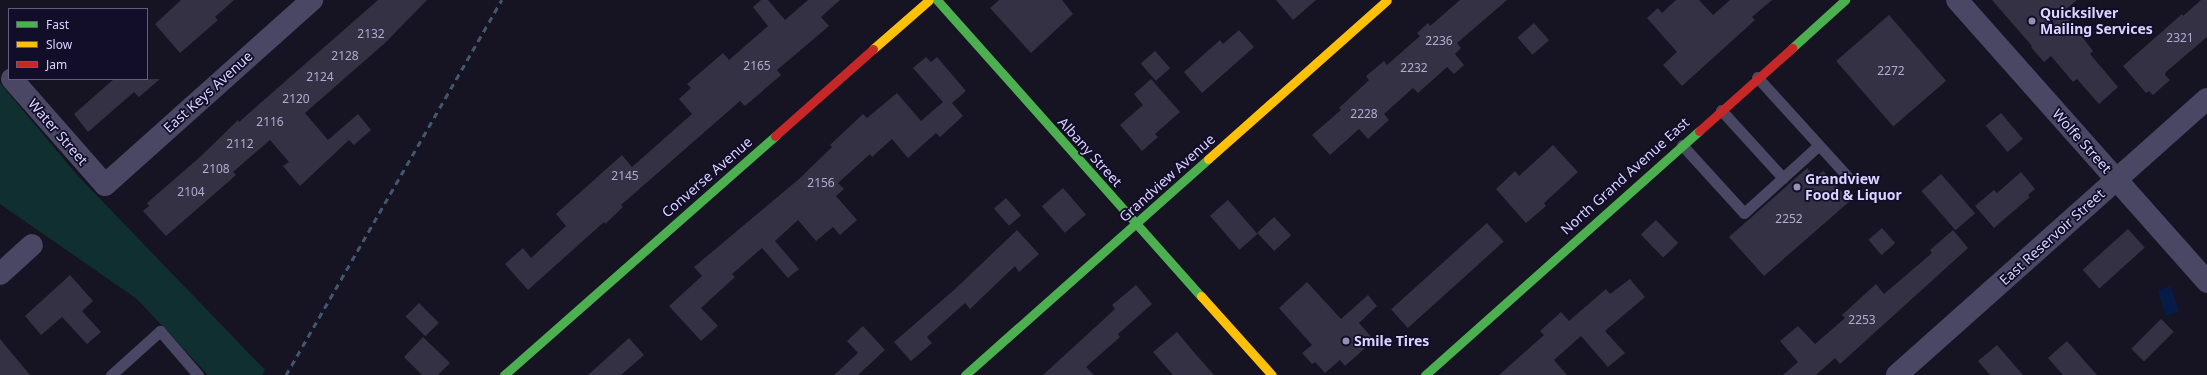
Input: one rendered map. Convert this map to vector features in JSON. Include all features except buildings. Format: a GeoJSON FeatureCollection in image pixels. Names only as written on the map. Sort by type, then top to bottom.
{"type":"FeatureCollection","features":[{"type":"Feature","properties":{"kind":"street","name":"East Keys Avenue"},"geometry":{"type":"LineString","coordinates":[[105,185],[312,0]]}},
{"type":"Feature","properties":{"kind":"street","name":"Converse Avenue"},"geometry":{"type":"LineString","coordinates":[[504,375],[929,0]]}},
{"type":"Feature","properties":{"kind":"street","name":"Albany Street"},"geometry":{"type":"LineString","coordinates":[[937,0],[1272,375]]}},
{"type":"Feature","properties":{"kind":"street","name":"Grandview Avenue"},"geometry":{"type":"LineString","coordinates":[[965,375],[1137,224],[1387,0]]}},
{"type":"Feature","properties":{"kind":"street","name":"North Grand Avenue East"},"geometry":{"type":"LineString","coordinates":[[1425,375],[1845,0]]}},
{"type":"Feature","properties":{"kind":"street","name":"Wolfe Street"},"geometry":{"type":"LineString","coordinates":[[1957,0],[2207,282]]}},
{"type":"Feature","properties":{"kind":"street"},"geometry":{"type":"LineString","coordinates":[[0,65],[8,74]]}},
{"type":"Feature","properties":{"kind":"street","name":"Water Street"},"geometry":{"type":"LineString","coordinates":[[13,80],[105,185]]}},
{"type":"Feature","properties":{"kind":"street","name":"East Reservoir Street"},"geometry":{"type":"LineString","coordinates":[[1896,375],[2207,99]]}},
{"type":"Feature","properties":{"kind":"street"},"geometry":{"type":"LineString","coordinates":[[0,274],[32,245]]}},
{"type":"Feature","properties":{"kind":"lane"},"geometry":{"type":"LineString","coordinates":[[1757,77],[1848,178]]}},
{"type":"Feature","properties":{"kind":"lane"},"geometry":{"type":"LineString","coordinates":[[1721,110],[1784,178]]}},
{"type":"Feature","properties":{"kind":"lane"},"geometry":{"type":"LineString","coordinates":[[1682,145],[1744,213],[1819,145]]}},
{"type":"Feature","properties":{"kind":"lane"},"geometry":{"type":"LineString","coordinates":[[111,375],[160,331],[198,375]]}},
{"type":"Feature","properties":{"kind":"green space"},"geometry":{"type":"Polygon","coordinates":[[[0,83],[78,176],[265,370],[262,375],[208,375],[137,299],[0,204],[0,83]]]}},
{"type":"Feature","properties":{"kind":"water"},"geometry":{"type":"Polygon","coordinates":[[[2171,286],[2179,312],[2166,316],[2158,290],[2171,286]]]}},
{"type":"Feature","properties":{"kind":"railway"},"geometry":{"type":"LineString","coordinates":[[286,375],[502,0]]}},
{"type":"Feature","properties":{"kind":"traffic: fast"},"geometry":{"type":"LineString","coordinates":[[937,0],[1201,296]]}},
{"type":"Feature","properties":{"kind":"traffic: fast"},"geometry":{"type":"LineString","coordinates":[[1792,48],[1845,0]]}},
{"type":"Feature","properties":{"kind":"traffic: fast"},"geometry":{"type":"LineString","coordinates":[[1425,375],[1699,131]]}},
{"type":"Feature","properties":{"kind":"traffic: fast"},"geometry":{"type":"LineString","coordinates":[[504,375],[775,136]]}},
{"type":"Feature","properties":{"kind":"traffic: fast"},"geometry":{"type":"LineString","coordinates":[[965,375],[1208,159]]}},
{"type":"Feature","properties":{"kind":"traffic: slow"},"geometry":{"type":"LineString","coordinates":[[873,49],[929,0]]}},
{"type":"Feature","properties":{"kind":"traffic: slow"},"geometry":{"type":"LineString","coordinates":[[1208,159],[1387,0]]}},
{"type":"Feature","properties":{"kind":"traffic: slow"},"geometry":{"type":"LineString","coordinates":[[1201,296],[1272,375]]}},
{"type":"Feature","properties":{"kind":"traffic: jam"},"geometry":{"type":"LineString","coordinates":[[1699,131],[1792,48]]}},
{"type":"Feature","properties":{"kind":"traffic: jam"},"geometry":{"type":"LineString","coordinates":[[775,136],[873,49]]}},
{"type":"Feature","properties":{"kind":"place","name":"Quicksilver Mailing Services"},"geometry":{"type":"Point","coordinates":[2032,21]}},
{"type":"Feature","properties":{"kind":"place","name":"Grandview Food & Liquor"},"geometry":{"type":"Point","coordinates":[1797,187]}},
{"type":"Feature","properties":{"kind":"place","name":"Smile Tires"},"geometry":{"type":"Point","coordinates":[1346,341]}}]}
